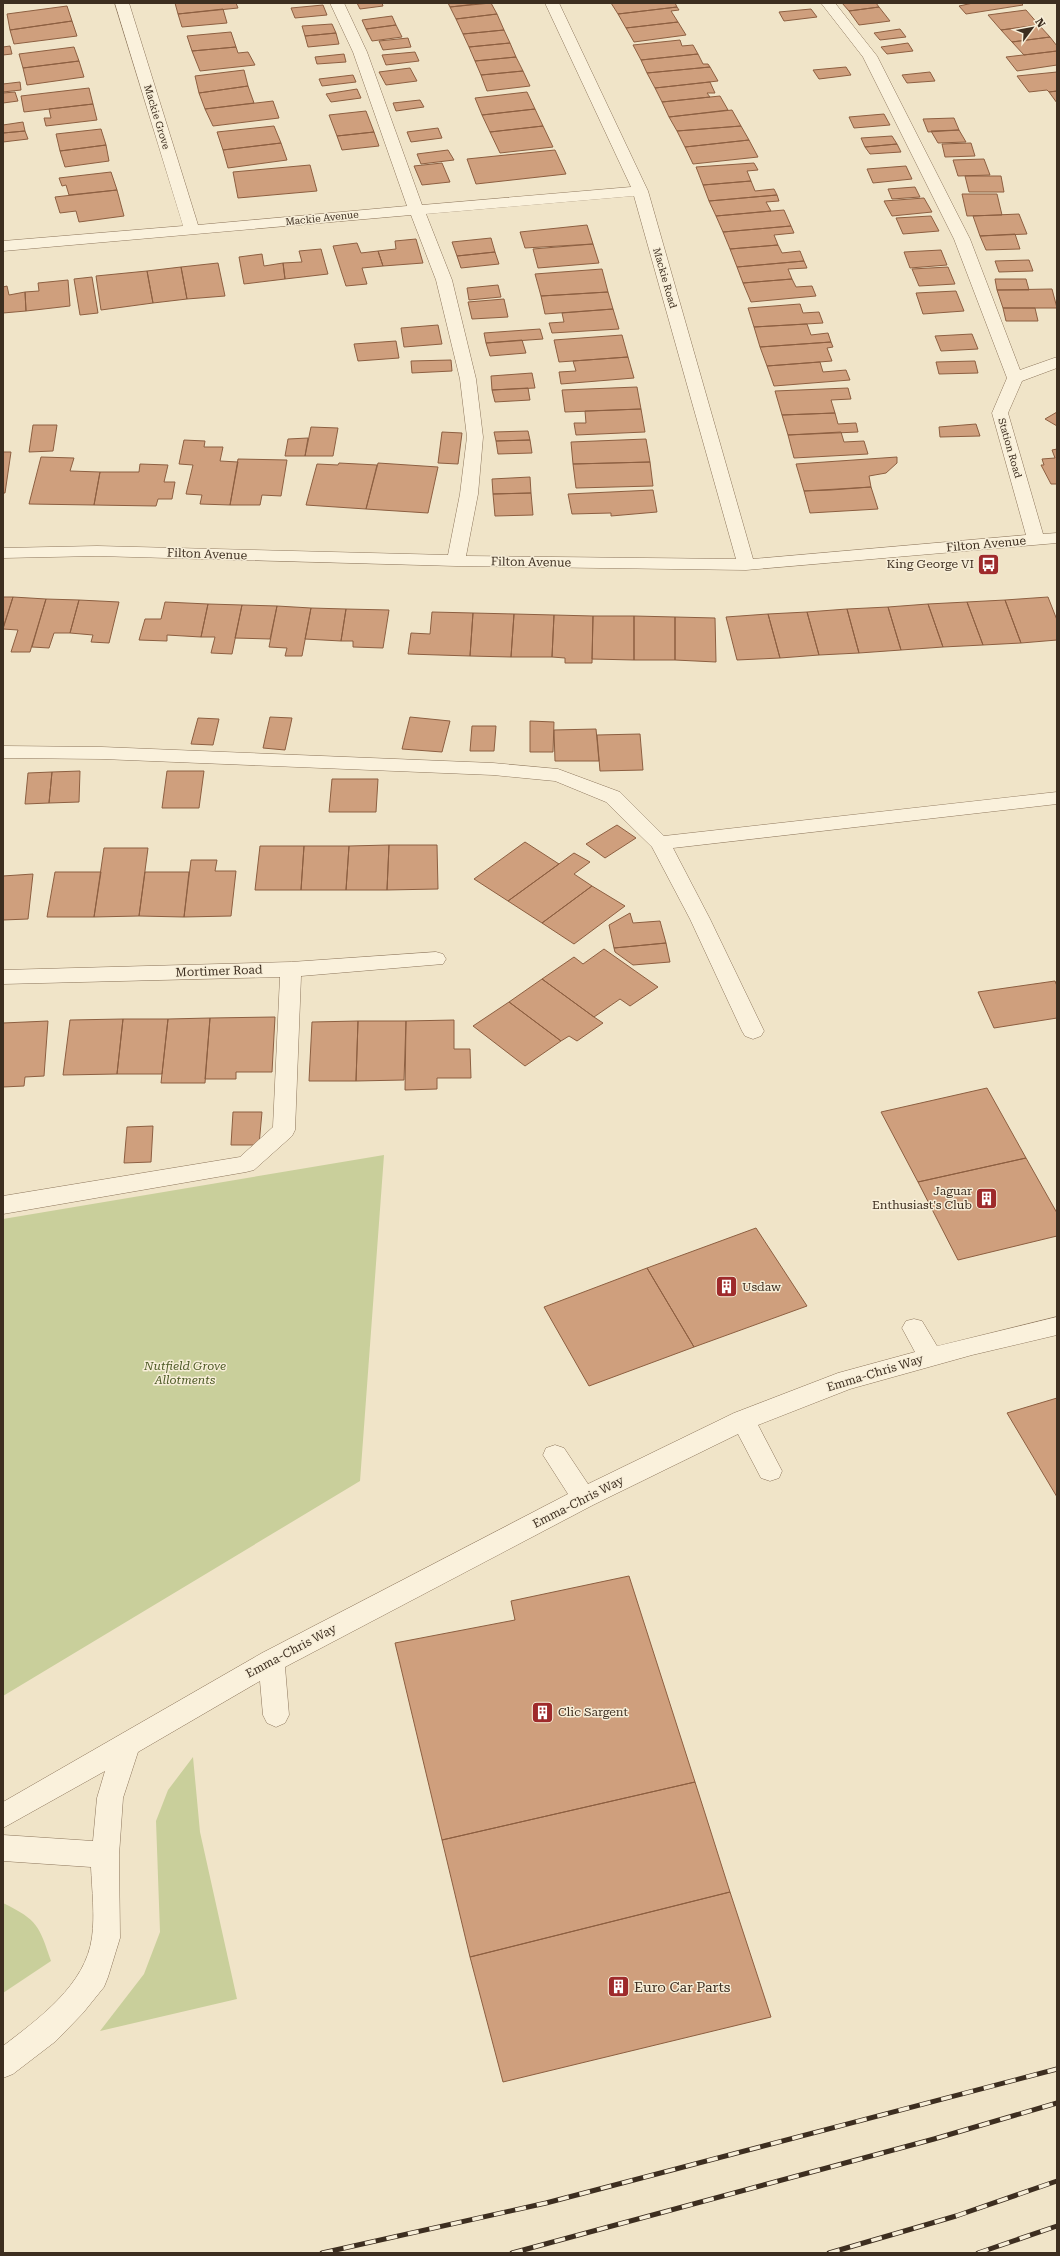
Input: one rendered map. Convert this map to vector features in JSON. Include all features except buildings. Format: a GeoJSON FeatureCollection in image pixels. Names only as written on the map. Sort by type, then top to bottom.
{"type":"FeatureCollection","features":[{"type":"Feature","properties":{"kind":"street","name":"Mackie Grove"},"geometry":{"type":"LineString","coordinates":[[122,3],[192,230]]}},
{"type":"Feature","properties":{"kind":"street"},"geometry":{"type":"LineString","coordinates":[[337,3],[360,52],[416,209],[444,280],[468,379],[475,437],[469,494],[456,561]]}},
{"type":"Feature","properties":{"kind":"street","name":"Mackie Road"},"geometry":{"type":"LineString","coordinates":[[552,3],[640,192],[746,565]]}},
{"type":"Feature","properties":{"kind":"street"},"geometry":{"type":"LineString","coordinates":[[828,3],[870,56],[962,239],[1016,378],[1057,362]]}},
{"type":"Feature","properties":{"kind":"street","name":"Mackie Avenue"},"geometry":{"type":"LineString","coordinates":[[3,246],[416,209],[640,192]]}},
{"type":"Feature","properties":{"kind":"street","name":"Station Road"},"geometry":{"type":"LineString","coordinates":[[1016,378],[1000,413],[1036,539]]}},
{"type":"Feature","properties":{"kind":"street","name":"Filton Avenue"},"geometry":{"type":"LineString","coordinates":[[3,553],[97,551],[456,561],[746,565],[1057,538]]}},
{"type":"Feature","properties":{"kind":"street"},"geometry":{"type":"LineString","coordinates":[[3,752],[102,753],[469,768],[558,775],[613,797],[660,843],[700,919],[753,1031]]}},
{"type":"Feature","properties":{"kind":"street"},"geometry":{"type":"LineString","coordinates":[[660,843],[1057,798]]}},
{"type":"Feature","properties":{"kind":"street","name":"Mortimer Road"},"geometry":{"type":"LineString","coordinates":[[3,977],[291,969],[436,959]]}},
{"type":"Feature","properties":{"kind":"street"},"geometry":{"type":"LineString","coordinates":[[3,1204],[246,1164],[284,1130],[291,969]]}},
{"type":"Feature","properties":{"kind":"street","name":"Emma-Chris Way"},"geometry":{"type":"LineString","coordinates":[[3,1816],[271,1661],[584,1498],[743,1420],[846,1380],[930,1356],[1057,1326]]}},
{"type":"Feature","properties":{"kind":"street"},"geometry":{"type":"LineString","coordinates":[[914,1328],[930,1356]]}},
{"type":"Feature","properties":{"kind":"street"},"geometry":{"type":"LineString","coordinates":[[743,1420],[770,1471]]}},
{"type":"Feature","properties":{"kind":"street"},"geometry":{"type":"LineString","coordinates":[[555,1455],[584,1498]]}},
{"type":"Feature","properties":{"kind":"street"},"geometry":{"type":"LineString","coordinates":[[271,1661],[276,1715]]}},
{"type":"Feature","properties":{"kind":"street"},"geometry":{"type":"LineString","coordinates":[[3,2064],[46,2031],[74,2003],[94,1977],[106,1938],[105,1855],[110,1798],[127,1744]]}},
{"type":"Feature","properties":{"kind":"street"},"geometry":{"type":"LineString","coordinates":[[3,1848],[105,1855]]}},
{"type":"Feature","properties":{"kind":"green space","name":"Nutfield Grove Allotments"},"geometry":{"type":"Polygon","coordinates":[[[384,1155],[360,1481],[3,1696],[3,1219],[384,1155]]]}},
{"type":"Feature","properties":{"kind":"green space"},"geometry":{"type":"Polygon","coordinates":[[[193,1757],[200,1832],[237,1999],[100,2031],[144,1974],[160,1932],[156,1821],[168,1790],[193,1757]]]}},
{"type":"Feature","properties":{"kind":"green space"},"geometry":{"type":"Polygon","coordinates":[[[3,1903],[24,1914],[36,1925],[51,1961],[3,1993],[3,1903]]]}},
{"type":"Feature","properties":{"kind":"railway"},"geometry":{"type":"LineString","coordinates":[[322,2253],[546,2203],[1057,2069]]}},
{"type":"Feature","properties":{"kind":"railway"},"geometry":{"type":"LineString","coordinates":[[512,2253],[934,2139],[1057,2103]]}},
{"type":"Feature","properties":{"kind":"railway"},"geometry":{"type":"LineString","coordinates":[[829,2253],[956,2216],[1057,2181]]}},
{"type":"Feature","properties":{"kind":"railway"},"geometry":{"type":"LineString","coordinates":[[978,2253],[1057,2226]]}},
{"type":"Feature","properties":{"kind":"place","name":"King George VI"},"geometry":{"type":"Point","coordinates":[989,564]}},
{"type":"Feature","properties":{"kind":"place","name":"Jaguar Enthusiast's Club"},"geometry":{"type":"Point","coordinates":[987,1198]}},
{"type":"Feature","properties":{"kind":"place","name":"Usdaw"},"geometry":{"type":"Point","coordinates":[727,1287]}},
{"type":"Feature","properties":{"kind":"place","name":"Clic Sargent"},"geometry":{"type":"Point","coordinates":[542,1712]}},
{"type":"Feature","properties":{"kind":"place","name":"Euro Car Parts"},"geometry":{"type":"Point","coordinates":[619,1987]}}]}
